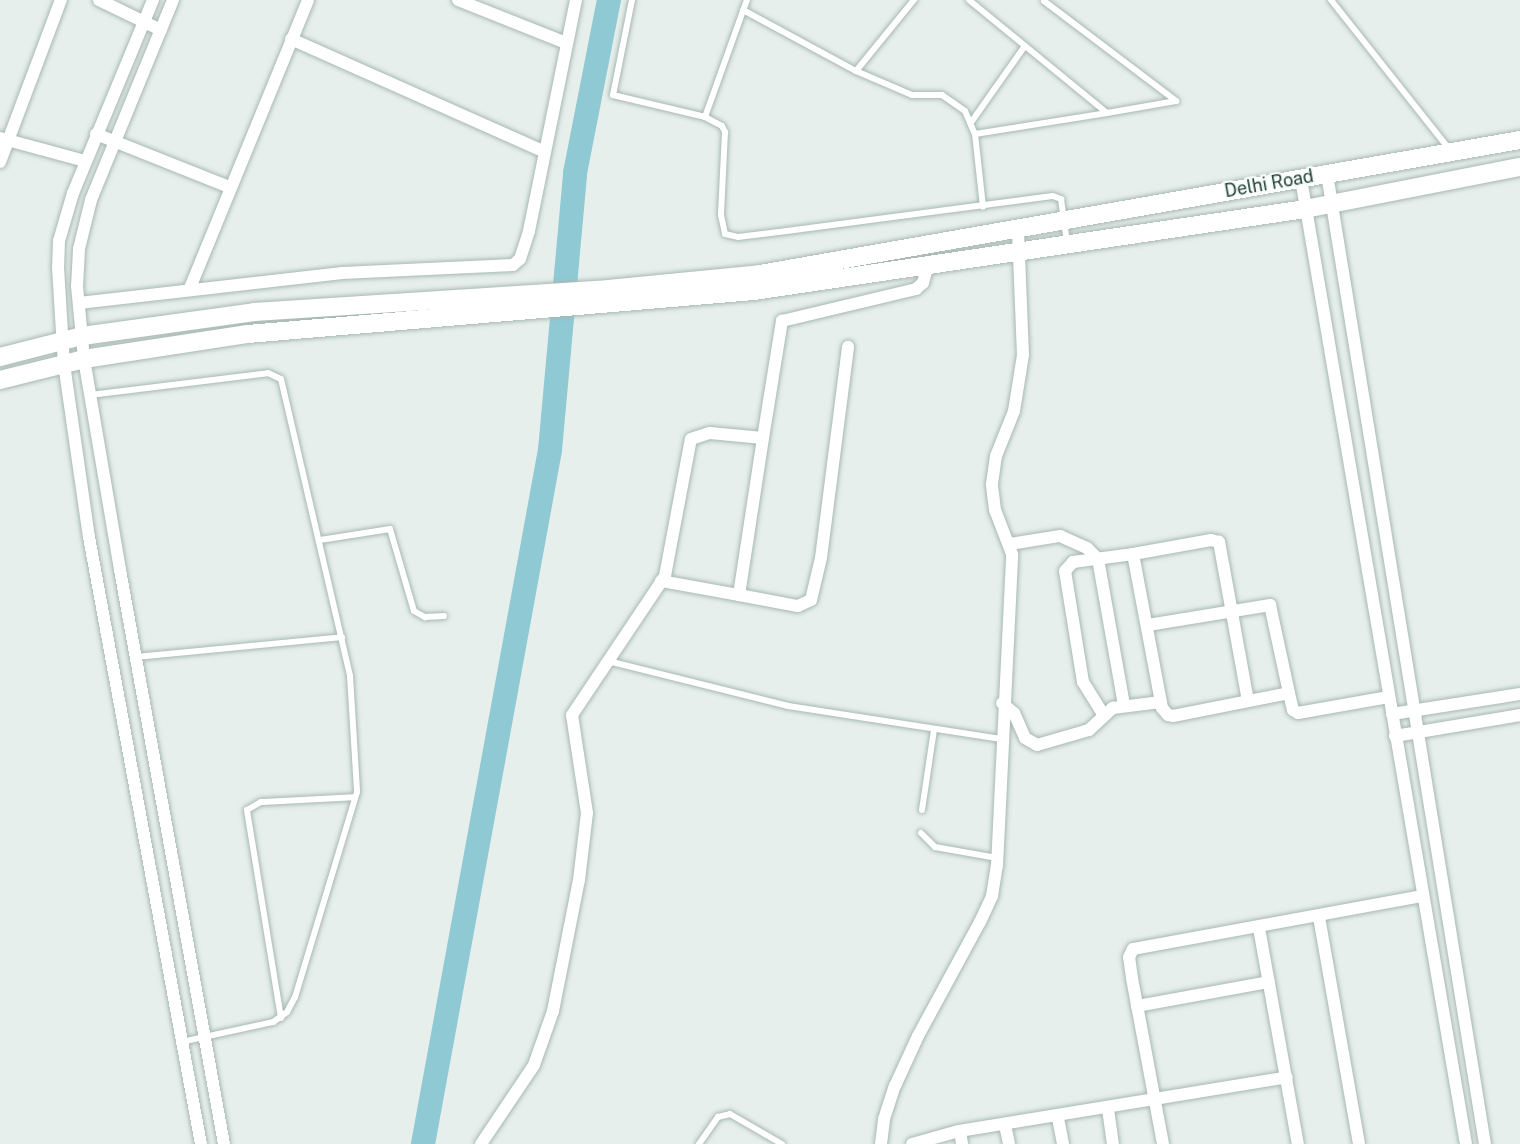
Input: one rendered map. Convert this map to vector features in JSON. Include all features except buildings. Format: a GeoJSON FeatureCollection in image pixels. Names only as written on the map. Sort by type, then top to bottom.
{"type":"FeatureCollection","features":[{"type":"Feature","properties":{"kind":"main road","name":"Delhi Road"},"geometry":{"type":"LineString","coordinates":[[598,298],[760,274],[1520,140]]}},
{"type":"Feature","properties":{"kind":"main road","name":"Delhi Road"},"geometry":{"type":"LineString","coordinates":[[598,298],[754,291],[1305,209],[1520,167]]}},
{"type":"Feature","properties":{"kind":"main road"},"geometry":{"type":"LineString","coordinates":[[0,357],[82,336],[254,312],[598,298]]}},
{"type":"Feature","properties":{"kind":"main road"},"geometry":{"type":"LineString","coordinates":[[0,380],[84,359],[248,334],[514,303]]}},
{"type":"Feature","properties":{"kind":"street"},"geometry":{"type":"LineString","coordinates":[[0,162],[4,139],[61,0]]}},
{"type":"Feature","properties":{"kind":"street"},"geometry":{"type":"LineString","coordinates":[[99,0],[161,30]]}},
{"type":"Feature","properties":{"kind":"street"},"geometry":{"type":"LineString","coordinates":[[153,0],[85,161],[59,242],[62,341],[89,537],[201,1144]]}},
{"type":"Feature","properties":{"kind":"street"},"geometry":{"type":"LineString","coordinates":[[173,0],[113,141],[91,200],[79,249],[79,303],[90,395],[224,1144]]}},
{"type":"Feature","properties":{"kind":"street"},"geometry":{"type":"LineString","coordinates":[[190,288],[229,187],[308,0]]}},
{"type":"Feature","properties":{"kind":"street"},"geometry":{"type":"LineString","coordinates":[[458,0],[566,43]]}},
{"type":"Feature","properties":{"kind":"street"},"geometry":{"type":"LineString","coordinates":[[79,303],[190,288],[423,267],[513,266],[520,260],[526,240],[542,151],[576,0]]}},
{"type":"Feature","properties":{"kind":"street"},"geometry":{"type":"LineString","coordinates":[[291,39],[542,151]]}},
{"type":"Feature","properties":{"kind":"street"},"geometry":{"type":"LineString","coordinates":[[96,134],[229,187]]}},
{"type":"Feature","properties":{"kind":"street"},"geometry":{"type":"LineString","coordinates":[[4,139],[85,161]]}},
{"type":"Feature","properties":{"kind":"street"},"geometry":{"type":"LineString","coordinates":[[1327,174],[1485,1144]]}},
{"type":"Feature","properties":{"kind":"street"},"geometry":{"type":"LineString","coordinates":[[1301,179],[1466,1144]]}},
{"type":"Feature","properties":{"kind":"street"},"geometry":{"type":"LineString","coordinates":[[881,1144],[884,1119],[909,1056],[992,896],[997,858],[1010,544],[997,516],[992,484],[996,456],[1014,411],[1021,380],[1023,315],[1018,229]]}},
{"type":"Feature","properties":{"kind":"street"},"geometry":{"type":"LineString","coordinates":[[739,595],[782,321],[916,289],[923,284],[928,264]]}},
{"type":"Feature","properties":{"kind":"street"},"geometry":{"type":"LineString","coordinates":[[661,581],[798,606],[811,600],[821,558],[848,347]]}},
{"type":"Feature","properties":{"kind":"street"},"geometry":{"type":"LineString","coordinates":[[481,1144],[528,1074],[546,1040],[579,880],[585,828],[586,798],[572,715],[661,581],[671,554],[691,439],[710,433],[763,438]]}},
{"type":"Feature","properties":{"kind":"street"},"geometry":{"type":"LineString","coordinates":[[1010,544],[1060,536],[1087,548],[1098,559],[1124,705]]}},
{"type":"Feature","properties":{"kind":"street"},"geometry":{"type":"LineString","coordinates":[[1103,714],[1083,682],[1065,571],[1073,562],[1216,540],[1232,609],[1248,700]]}},
{"type":"Feature","properties":{"kind":"street"},"geometry":{"type":"LineString","coordinates":[[1133,554],[1161,702],[1168,715],[1173,716],[1289,693]]}},
{"type":"Feature","properties":{"kind":"street"},"geometry":{"type":"LineString","coordinates":[[1148,625],[1267,604],[1272,607],[1293,710],[1298,713],[1389,697]]}},
{"type":"Feature","properties":{"kind":"street"},"geometry":{"type":"LineString","coordinates":[[1392,714],[1520,694]]}},
{"type":"Feature","properties":{"kind":"street"},"geometry":{"type":"LineString","coordinates":[[1002,703],[1014,713],[1024,738],[1037,745],[1082,734],[1103,714],[1124,705],[1161,702]]}},
{"type":"Feature","properties":{"kind":"street"},"geometry":{"type":"LineString","coordinates":[[1395,736],[1520,715]]}},
{"type":"Feature","properties":{"kind":"street"},"geometry":{"type":"LineString","coordinates":[[1163,1144],[1129,957],[1133,949],[1319,917],[1422,896]]}},
{"type":"Feature","properties":{"kind":"street"},"geometry":{"type":"LineString","coordinates":[[1319,917],[1359,1144]]}},
{"type":"Feature","properties":{"kind":"street"},"geometry":{"type":"LineString","coordinates":[[1259,928],[1298,1144]]}},
{"type":"Feature","properties":{"kind":"street"},"geometry":{"type":"LineString","coordinates":[[1137,1006],[1269,982]]}},
{"type":"Feature","properties":{"kind":"street"},"geometry":{"type":"LineString","coordinates":[[912,1144],[960,1131],[1058,1118],[1287,1077]]}},
{"type":"Feature","properties":{"kind":"street"},"geometry":{"type":"LineString","coordinates":[[1108,1109],[1113,1144]]}},
{"type":"Feature","properties":{"kind":"street"},"geometry":{"type":"LineString","coordinates":[[1058,1118],[1063,1144]]}},
{"type":"Feature","properties":{"kind":"street"},"geometry":{"type":"LineString","coordinates":[[1005,1125],[1009,1144]]}},
{"type":"Feature","properties":{"kind":"street"},"geometry":{"type":"LineString","coordinates":[[960,1131],[962,1144]]}},
{"type":"Feature","properties":{"kind":"lane"},"geometry":{"type":"LineString","coordinates":[[632,0],[613,95],[705,117],[718,123],[726,132],[721,215],[723,230],[730,236],[1058,197],[1063,204],[1067,243]]}},
{"type":"Feature","properties":{"kind":"lane"},"geometry":{"type":"LineString","coordinates":[[705,117],[747,0]]}},
{"type":"Feature","properties":{"kind":"lane"},"geometry":{"type":"LineString","coordinates":[[856,71],[914,0]]}},
{"type":"Feature","properties":{"kind":"lane"},"geometry":{"type":"LineString","coordinates":[[969,0],[1107,113]]}},
{"type":"Feature","properties":{"kind":"lane"},"geometry":{"type":"LineString","coordinates":[[1331,0],[1452,152]]}},
{"type":"Feature","properties":{"kind":"lane"},"geometry":{"type":"LineString","coordinates":[[975,134],[1176,101],[1044,1]]}},
{"type":"Feature","properties":{"kind":"lane"},"geometry":{"type":"LineString","coordinates":[[742,10],[856,71],[912,95],[942,95],[972,121],[983,207]]}},
{"type":"Feature","properties":{"kind":"lane"},"geometry":{"type":"LineString","coordinates":[[972,121],[1025,46]]}},
{"type":"Feature","properties":{"kind":"lane"},"geometry":{"type":"LineString","coordinates":[[90,395],[201,379],[278,375],[294,426],[342,636],[355,715],[358,772],[356,797],[295,997],[281,1018],[181,1042]]}},
{"type":"Feature","properties":{"kind":"lane"},"geometry":{"type":"LineString","coordinates":[[320,540],[390,529],[414,611],[425,617],[444,616]]}},
{"type":"Feature","properties":{"kind":"lane"},"geometry":{"type":"LineString","coordinates":[[136,657],[342,636]]}},
{"type":"Feature","properties":{"kind":"lane"},"geometry":{"type":"LineString","coordinates":[[607,661],[788,706],[1001,739]]}},
{"type":"Feature","properties":{"kind":"lane"},"geometry":{"type":"LineString","coordinates":[[922,810],[934,730]]}},
{"type":"Feature","properties":{"kind":"lane"},"geometry":{"type":"LineString","coordinates":[[281,1018],[247,810],[261,802],[356,797]]}},
{"type":"Feature","properties":{"kind":"lane"},"geometry":{"type":"LineString","coordinates":[[921,833],[935,847],[997,858]]}},
{"type":"Feature","properties":{"kind":"lane"},"geometry":{"type":"LineString","coordinates":[[699,1144],[718,1118],[730,1114],[782,1144]]}},
{"type":"Feature","properties":{"kind":"waterway"},"geometry":{"type":"LineString","coordinates":[[423,1144],[550,450],[575,173],[609,0]]}}]}
